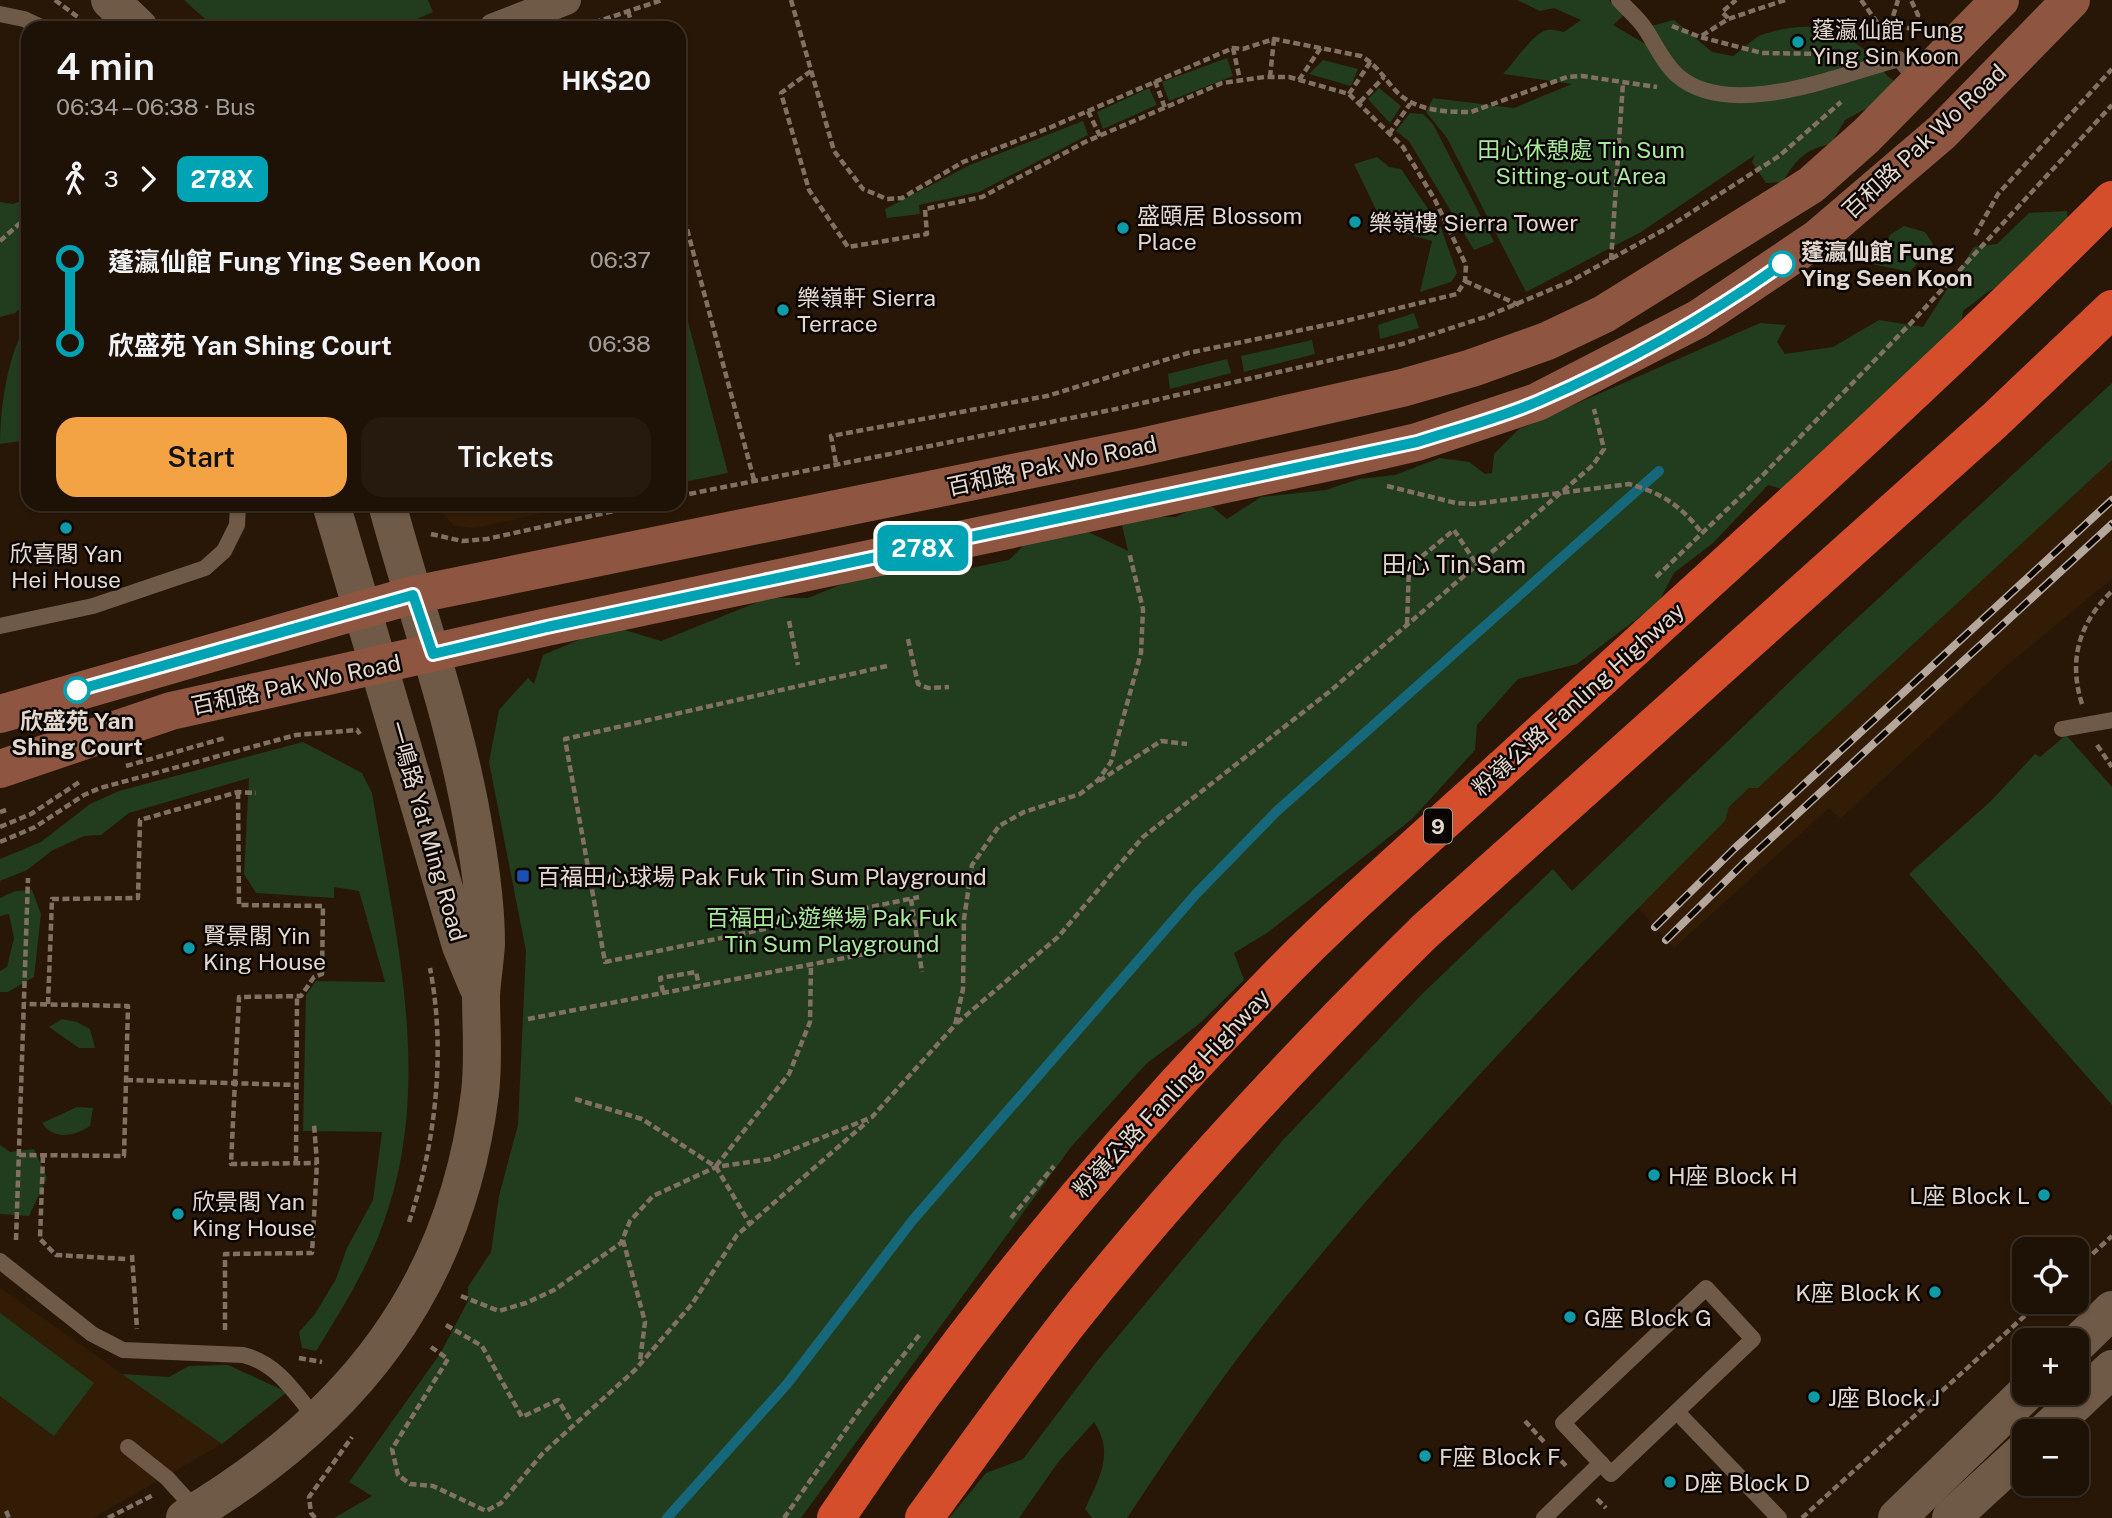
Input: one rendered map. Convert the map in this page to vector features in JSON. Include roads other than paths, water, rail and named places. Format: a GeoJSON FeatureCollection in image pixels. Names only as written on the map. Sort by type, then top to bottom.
{"type":"FeatureCollection","features":[{"type":"Feature","properties":{"kind":"highway","name":"粉嶺公路 Fanling Highway"},"geometry":{"type":"LineString","coordinates":[[836,1518],[977,1319],[1067,1206],[1267,988],[1382,876],[1822,475],[2112,200]]}},
{"type":"Feature","properties":{"kind":"highway"},"geometry":{"type":"LineString","coordinates":[[924,1518],[1081,1308],[1183,1185],[1336,1018],[1425,931],[1994,421],[2112,309]]}},
{"type":"Feature","properties":{"kind":"main road","name":"百和路 Pak Wo Road"},"geometry":{"type":"LineString","coordinates":[[0,714],[413,595],[1141,447],[1402,388],[1472,368],[1547,341],[1604,314],[1666,278],[1811,185],[1867,136],[2000,0]]}},
{"type":"Feature","properties":{"kind":"main road","name":"百和路 Pak Wo Road"},"geometry":{"type":"LineString","coordinates":[[0,769],[171,711],[547,627],[1405,445],[1537,402],[1699,319],[1818,238],[1942,132],[2071,0]]}},
{"type":"Feature","properties":{"kind":"street"},"geometry":{"type":"LineString","coordinates":[[512,21],[566,0]]}},
{"type":"Feature","properties":{"kind":"street"},"geometry":{"type":"LineString","coordinates":[[97,11],[122,21]]}},
{"type":"Feature","properties":{"kind":"street","name":"一鳴路 Yat Ming Road"},"geometry":{"type":"LineString","coordinates":[[333,511],[461,946],[481,995]]}},
{"type":"Feature","properties":{"kind":"street","name":"一鳴路 Yat Ming Road"},"geometry":{"type":"LineString","coordinates":[[191,1514],[280,1453],[318,1421],[383,1350],[437,1253],[470,1149],[480,1091],[481,995],[486,945],[475,835],[456,740],[389,511]]}},
{"type":"Feature","properties":{"kind":"street"},"geometry":{"type":"LineString","coordinates":[[2089,1332],[2112,1310]]}},
{"type":"Feature","properties":{"kind":"street"},"geometry":{"type":"LineString","coordinates":[[2059,1419],[2112,1369]]}},
{"type":"Feature","properties":{"kind":"street"},"geometry":{"type":"LineString","coordinates":[[1897,1518],[2014,1405]]}},
{"type":"Feature","properties":{"kind":"street"},"geometry":{"type":"LineString","coordinates":[[1951,1518],[2012,1462]]}},
{"type":"Feature","properties":{"kind":"lane"},"geometry":{"type":"LineString","coordinates":[[1619,0],[1640,22],[1671,69],[1685,81],[1713,94],[1768,93],[1899,59],[1919,82]]}},
{"type":"Feature","properties":{"kind":"lane"},"geometry":{"type":"LineString","coordinates":[[0,14],[28,21]]}},
{"type":"Feature","properties":{"kind":"lane"},"geometry":{"type":"LineString","coordinates":[[0,626],[93,606],[205,568],[224,551],[237,525],[238,511]]}},
{"type":"Feature","properties":{"kind":"lane"},"geometry":{"type":"LineString","coordinates":[[2062,729],[2112,720]]}},
{"type":"Feature","properties":{"kind":"lane"},"geometry":{"type":"LineString","coordinates":[[0,1261],[92,1334],[123,1349],[243,1355],[260,1359],[285,1381],[318,1421]]}},
{"type":"Feature","properties":{"kind":"lane"},"geometry":{"type":"LineString","coordinates":[[1706,1288],[1753,1339],[1611,1474],[1601,1463],[1563,1423],[1706,1288]]}},
{"type":"Feature","properties":{"kind":"lane"},"geometry":{"type":"LineString","coordinates":[[1677,1412],[1779,1518]]}},
{"type":"Feature","properties":{"kind":"lane"},"geometry":{"type":"LineString","coordinates":[[128,1447],[167,1478],[191,1514]]}},
{"type":"Feature","properties":{"kind":"lane"},"geometry":{"type":"LineString","coordinates":[[1544,1518],[1601,1463]]}},
{"type":"Feature","properties":{"kind":"waterway"},"geometry":{"type":"LineString","coordinates":[[667,1518],[787,1384],[912,1221],[1196,894],[1277,811],[1659,471]]}},
{"type":"Feature","properties":{"kind":"railway"},"geometry":{"type":"LineString","coordinates":[[1655,927],[1734,849],[2112,500]]}},
{"type":"Feature","properties":{"kind":"railway"},"geometry":{"type":"LineString","coordinates":[[1666,940],[1744,863],[2112,524]]}},
{"type":"Feature","properties":{"kind":"place","name":"蓬瀛仙館 Fung Ying Sin Koon"},"geometry":{"type":"Point","coordinates":[1798,42]}},
{"type":"Feature","properties":{"kind":"place","name":"樂嶺樓 Sierra Tower"},"geometry":{"type":"Point","coordinates":[1355,222]}},
{"type":"Feature","properties":{"kind":"place","name":"盛頤居 Blossom Place"},"geometry":{"type":"Point","coordinates":[1123,228]}},
{"type":"Feature","properties":{"kind":"place","name":"蓬瀛仙館 Fung Ying Seen Koon"},"geometry":{"type":"Point","coordinates":[1782,264]}},
{"type":"Feature","properties":{"kind":"place","name":"樂嶺軒 Sierra Terrace"},"geometry":{"type":"Point","coordinates":[783,310]}},
{"type":"Feature","properties":{"kind":"place","name":"欣喜閣 Yan Hei House"},"geometry":{"type":"Point","coordinates":[66,528]}},
{"type":"Feature","properties":{"kind":"place","name":"欣盛苑 Yan Shing Court"},"geometry":{"type":"Point","coordinates":[77,690]}},
{"type":"Feature","properties":{"kind":"place","name":"百福田心球場 Pak Fuk Tin Sum Playground"},"geometry":{"type":"Point","coordinates":[523,876]}},
{"type":"Feature","properties":{"kind":"place","name":"賢景閣 Yin King House"},"geometry":{"type":"Point","coordinates":[189,948]}},
{"type":"Feature","properties":{"kind":"place","name":"H座 Block H"},"geometry":{"type":"Point","coordinates":[1654,1175]}},
{"type":"Feature","properties":{"kind":"place","name":"L座 Block L"},"geometry":{"type":"Point","coordinates":[2044,1195]}},
{"type":"Feature","properties":{"kind":"place","name":"欣景閣 Yan King House"},"geometry":{"type":"Point","coordinates":[178,1214]}},
{"type":"Feature","properties":{"kind":"place","name":"K座 Block K"},"geometry":{"type":"Point","coordinates":[1935,1292]}},
{"type":"Feature","properties":{"kind":"place","name":"G座 Block G"},"geometry":{"type":"Point","coordinates":[1570,1317]}},
{"type":"Feature","properties":{"kind":"place","name":"J座 Block J"},"geometry":{"type":"Point","coordinates":[1814,1397]}},
{"type":"Feature","properties":{"kind":"place","name":"F座 Block F"},"geometry":{"type":"Point","coordinates":[1425,1456]}},
{"type":"Feature","properties":{"kind":"place","name":"D座 Block D"},"geometry":{"type":"Point","coordinates":[1670,1482]}},
{"type":"Feature","properties":{"kind":"district","name":"田心 Tin Sam"},"geometry":{"type":"Point","coordinates":[1454,564]}},
{"type":"Feature","properties":{"kind":"park label","name":"田心休憩處 Tin Sum Sitting-out Area"},"geometry":{"type":"Point","coordinates":[1581,162]}},
{"type":"Feature","properties":{"kind":"park label","name":"百福田心遊樂場 Pak Fuk Tin Sum Playground"},"geometry":{"type":"Point","coordinates":[832,930]}}]}
